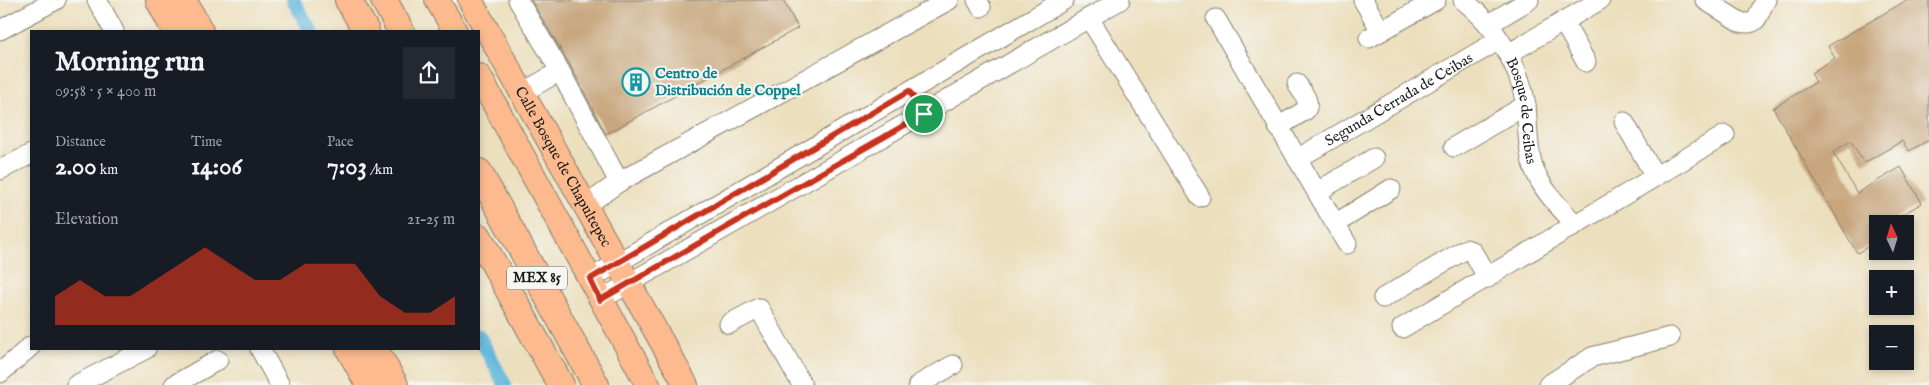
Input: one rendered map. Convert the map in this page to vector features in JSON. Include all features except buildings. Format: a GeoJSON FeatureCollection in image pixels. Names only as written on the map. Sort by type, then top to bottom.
{"type":"FeatureCollection","features":[{"type":"Feature","properties":{"kind":"highway"},"geometry":{"type":"LineString","coordinates":[[159,0],[174,30]]}},
{"type":"Feature","properties":{"kind":"highway"},"geometry":{"type":"LineString","coordinates":[[183,0],[199,30]]}},
{"type":"Feature","properties":{"kind":"highway"},"geometry":{"type":"LineString","coordinates":[[348,0],[365,30]]}},
{"type":"Feature","properties":{"kind":"highway"},"geometry":{"type":"LineString","coordinates":[[384,0],[400,30]]}},
{"type":"Feature","properties":{"kind":"highway","name":"MEX 85"},"geometry":{"type":"LineString","coordinates":[[480,174],[596,385]]}},
{"type":"Feature","properties":{"kind":"highway","name":"MEX 85"},"geometry":{"type":"LineString","coordinates":[[480,238],[561,385]]}},
{"type":"Feature","properties":{"kind":"highway"},"geometry":{"type":"LineString","coordinates":[[350,350],[369,385]]}},
{"type":"Feature","properties":{"kind":"highway"},"geometry":{"type":"LineString","coordinates":[[376,350],[394,385]]}},
{"type":"Feature","properties":{"kind":"main road","name":"Calle Bosque de Chapultepec"},"geometry":{"type":"LineString","coordinates":[[470,0],[686,385]]}},
{"type":"Feature","properties":{"kind":"main road","name":"Calle Bosque de Chapultepec"},"geometry":{"type":"LineString","coordinates":[[480,78],[648,385]]}},
{"type":"Feature","properties":{"kind":"street"},"geometry":{"type":"LineString","coordinates":[[0,30],[56,0]]}},
{"type":"Feature","properties":{"kind":"street"},"geometry":{"type":"LineString","coordinates":[[97,0],[113,30]]}},
{"type":"Feature","properties":{"kind":"street"},"geometry":{"type":"LineString","coordinates":[[518,0],[560,71],[619,182]]}},
{"type":"Feature","properties":{"kind":"street"},"geometry":{"type":"LineString","coordinates":[[585,206],[619,182],[949,0]]}},
{"type":"Feature","properties":{"kind":"street"},"geometry":{"type":"LineString","coordinates":[[590,279],[1064,0]]}},
{"type":"Feature","properties":{"kind":"street"},"geometry":{"type":"LineString","coordinates":[[600,300],[1120,0]]}},
{"type":"Feature","properties":{"kind":"street"},"geometry":{"type":"LineString","coordinates":[[1363,0],[1375,35],[1408,7],[1436,0]]}},
{"type":"Feature","properties":{"kind":"street","name":"Bosque de Ceibas"},"geometry":{"type":"LineString","coordinates":[[1463,0],[1489,24],[1504,47],[1522,87],[1533,166],[1548,195],[1575,224]]}},
{"type":"Feature","properties":{"kind":"street"},"geometry":{"type":"LineString","coordinates":[[1489,24],[1529,0]]}},
{"type":"Feature","properties":{"kind":"street","name":"Segunda Cerrada de Ceibas"},"geometry":{"type":"LineString","coordinates":[[1297,159],[1504,47],[1563,21],[1600,0]]}},
{"type":"Feature","properties":{"kind":"street"},"geometry":{"type":"LineString","coordinates":[[1705,0],[1740,22],[1746,23],[1752,23],[1758,18],[1761,2]]}},
{"type":"Feature","properties":{"kind":"street"},"geometry":{"type":"LineString","coordinates":[[1037,16],[1051,40]]}},
{"type":"Feature","properties":{"kind":"street"},"geometry":{"type":"LineString","coordinates":[[1089,18],[1200,197]]}},
{"type":"Feature","properties":{"kind":"street"},"geometry":{"type":"LineString","coordinates":[[1216,19],[1348,244]]}},
{"type":"Feature","properties":{"kind":"street"},"geometry":{"type":"LineString","coordinates":[[1563,21],[1586,62]]}},
{"type":"Feature","properties":{"kind":"street"},"geometry":{"type":"LineString","coordinates":[[522,93],[560,71]]}},
{"type":"Feature","properties":{"kind":"street"},"geometry":{"type":"LineString","coordinates":[[1278,127],[1306,110],[1308,106],[1308,102],[1297,84]]}},
{"type":"Feature","properties":{"kind":"street"},"geometry":{"type":"LineString","coordinates":[[909,91],[924,114]]}},
{"type":"Feature","properties":{"kind":"street"},"geometry":{"type":"LineString","coordinates":[[1454,147],[1526,105]]}},
{"type":"Feature","properties":{"kind":"street"},"geometry":{"type":"LineString","coordinates":[[1624,122],[1655,176]]}},
{"type":"Feature","properties":{"kind":"street"},"geometry":{"type":"LineString","coordinates":[[1402,328],[1725,135]]}},
{"type":"Feature","properties":{"kind":"street"},"geometry":{"type":"LineString","coordinates":[[0,170],[30,155]]}},
{"type":"Feature","properties":{"kind":"street"},"geometry":{"type":"LineString","coordinates":[[1317,192],[1374,158]]}},
{"type":"Feature","properties":{"kind":"street"},"geometry":{"type":"LineString","coordinates":[[1335,224],[1391,189]]}},
{"type":"Feature","properties":{"kind":"street"},"geometry":{"type":"LineString","coordinates":[[647,245],[660,266]]}},
{"type":"Feature","properties":{"kind":"street"},"geometry":{"type":"LineString","coordinates":[[1384,298],[1466,249],[1472,251],[1488,278]]}},
{"type":"Feature","properties":{"kind":"street"},"geometry":{"type":"LineString","coordinates":[[729,324],[759,308],[802,385]]}},
{"type":"Feature","properties":{"kind":"street"},"geometry":{"type":"LineString","coordinates":[[1548,385],[1592,357],[1670,337]]}},
{"type":"Feature","properties":{"kind":"street"},"geometry":{"type":"LineString","coordinates":[[0,373],[30,347]]}},
{"type":"Feature","properties":{"kind":"street"},"geometry":{"type":"LineString","coordinates":[[76,385],[144,350]]}},
{"type":"Feature","properties":{"kind":"street"},"geometry":{"type":"LineString","coordinates":[[261,350],[280,385]]}},
{"type":"Feature","properties":{"kind":"street"},"geometry":{"type":"LineString","coordinates":[[174,385],[218,360]]}},
{"type":"Feature","properties":{"kind":"street"},"geometry":{"type":"LineString","coordinates":[[918,385],[954,365]]}},
{"type":"Feature","properties":{"kind":"waterway"},"geometry":{"type":"LineString","coordinates":[[293,0],[310,30]]}},
{"type":"Feature","properties":{"kind":"waterway"},"geometry":{"type":"LineString","coordinates":[[480,338],[505,385]]}},
{"type":"Feature","properties":{"kind":"place","name":"Centro de Distribución de Coppel"},"geometry":{"type":"Point","coordinates":[636,82]}},
{"type":"Feature","properties":{"kind":"route"},"geometry":{"type":"LineString","coordinates":[[909,91],[924,114],[600,300],[590,279],[909,91]]}}]}
